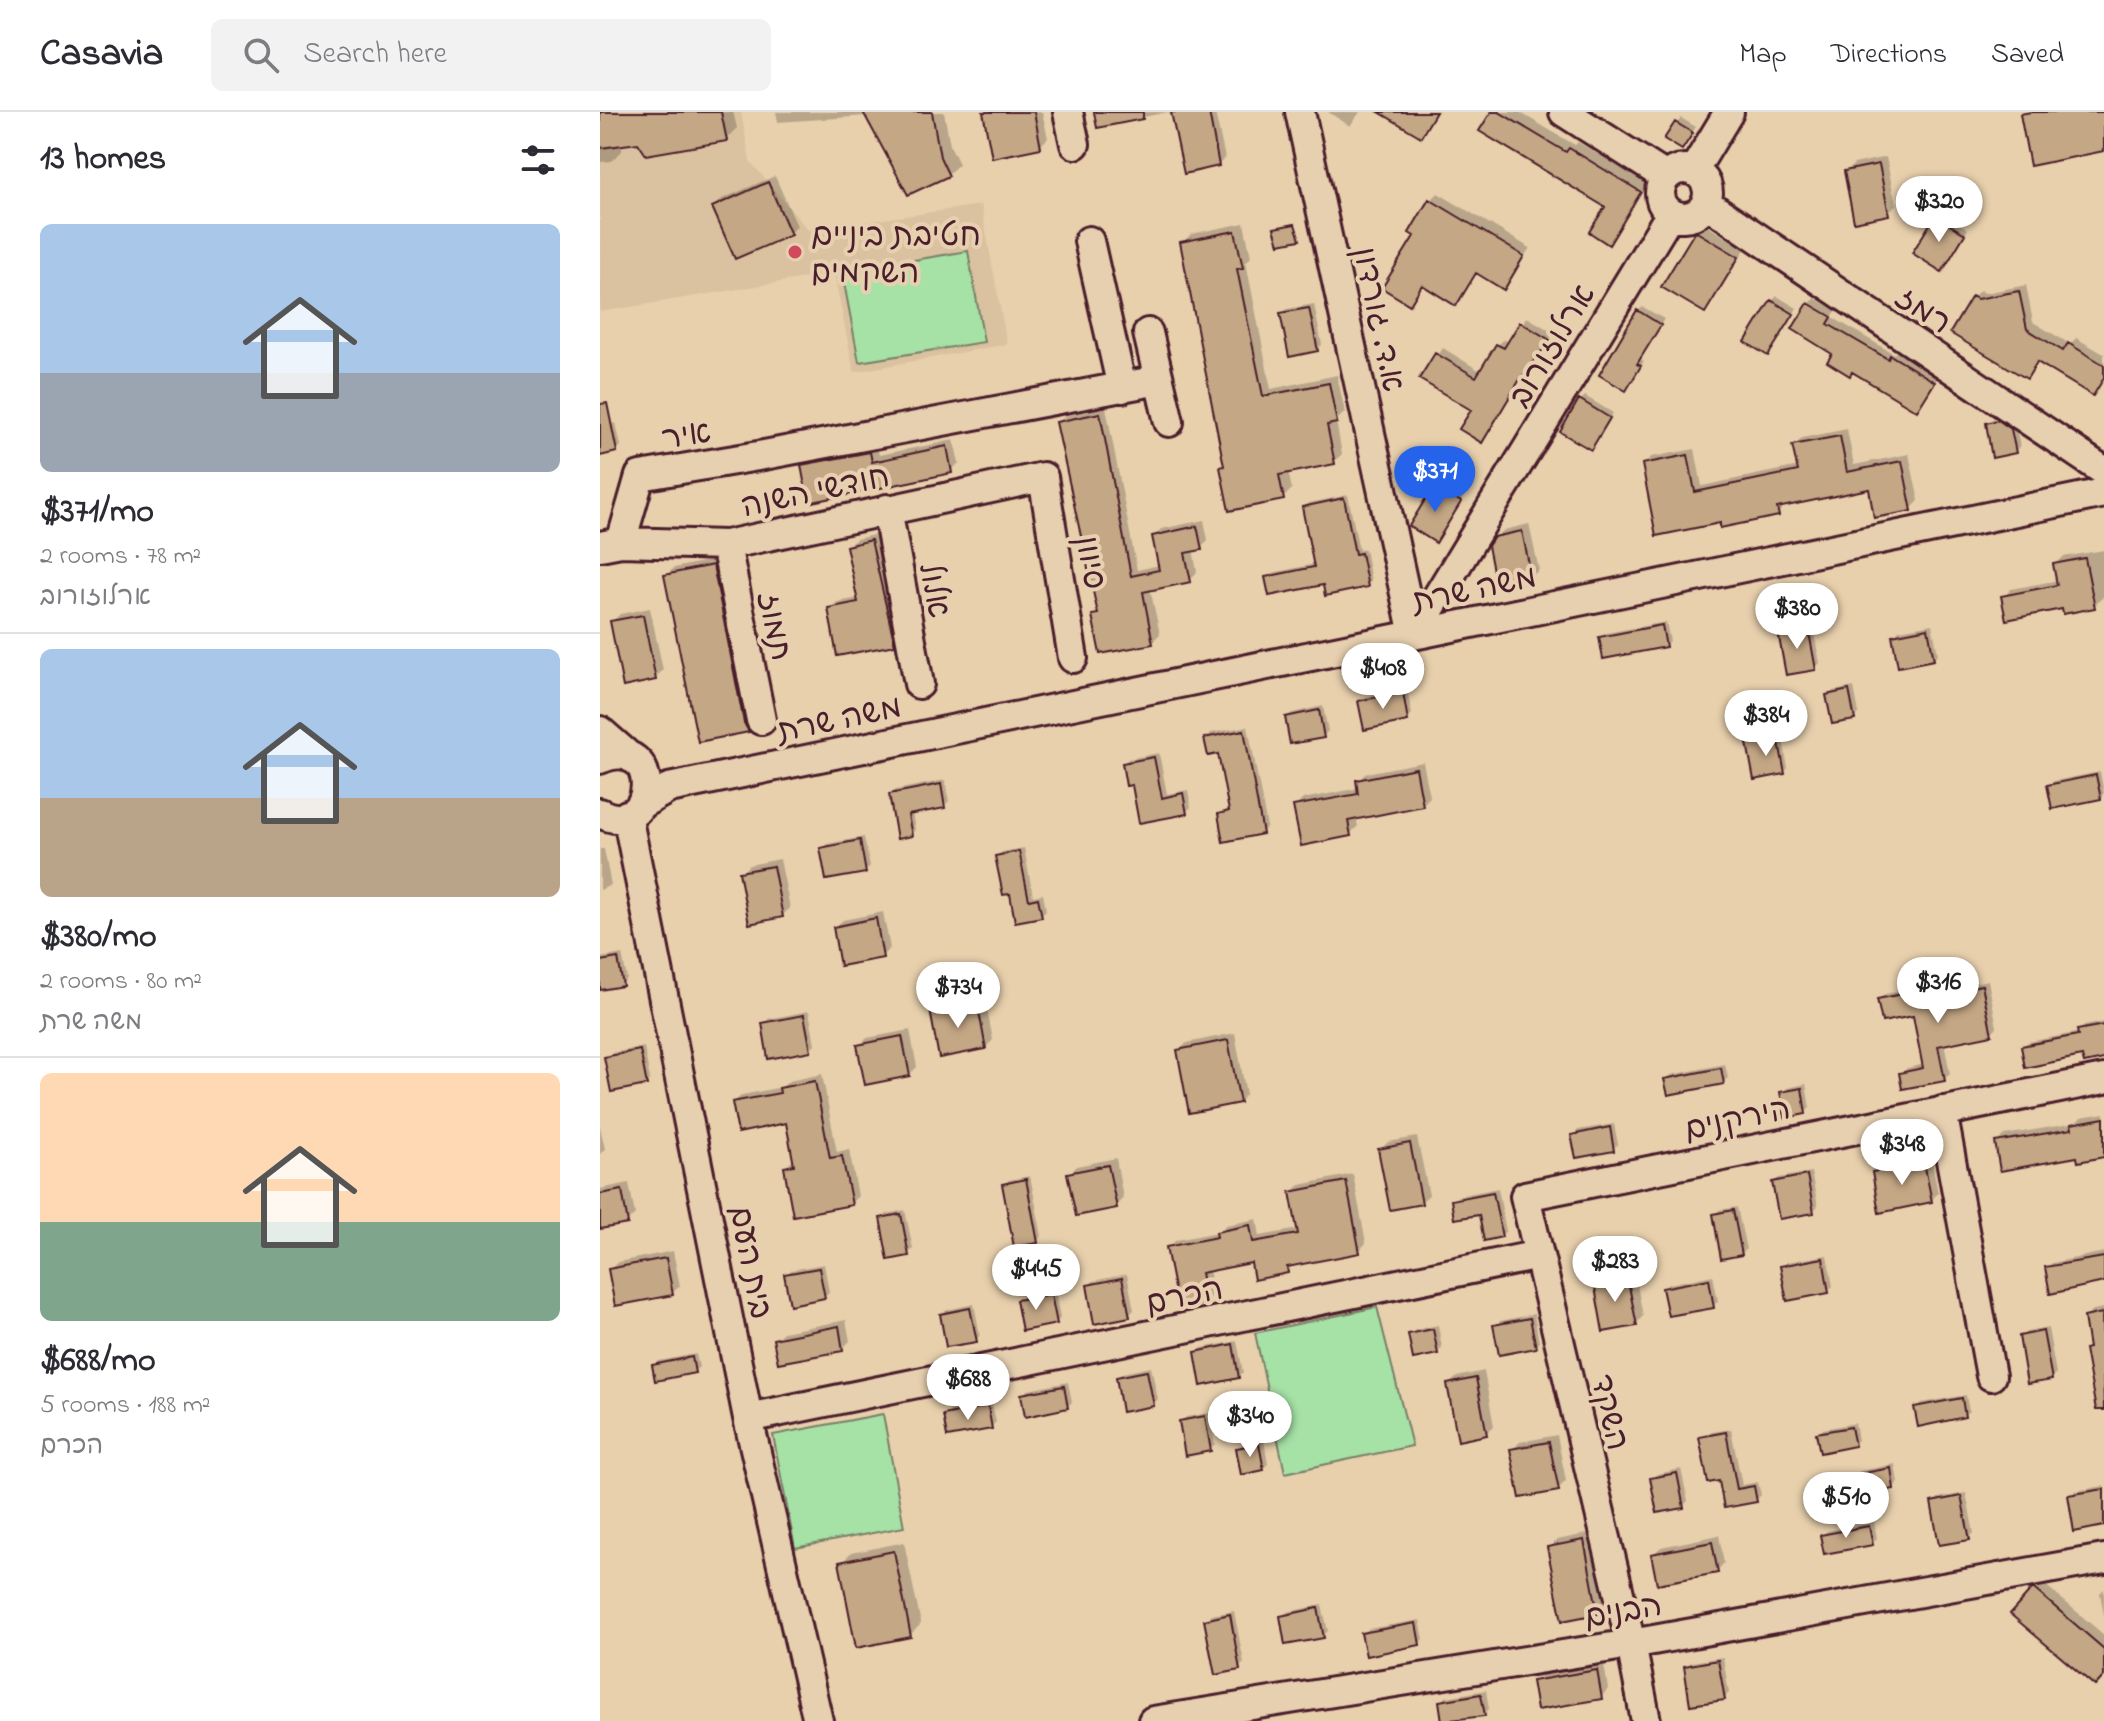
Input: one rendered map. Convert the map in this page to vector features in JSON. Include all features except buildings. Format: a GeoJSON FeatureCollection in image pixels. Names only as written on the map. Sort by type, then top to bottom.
{"type":"FeatureCollection","features":[{"type":"Feature","properties":{"kind":"street"},"geometry":{"type":"LineString","coordinates":[[1068,112],[1075,144]]}},
{"type":"Feature","properties":{"kind":"street","name":"א.ד. גורדון"},"geometry":{"type":"LineString","coordinates":[[1300,112],[1414,635]]}},
{"type":"Feature","properties":{"kind":"street"},"geometry":{"type":"LineString","coordinates":[[1564,112],[1666,177]]}},
{"type":"Feature","properties":{"kind":"street"},"geometry":{"type":"LineString","coordinates":[[1694,170],[1729,112]]}},
{"type":"Feature","properties":{"kind":"street"},"geometry":{"type":"LineString","coordinates":[[1679,169],[1694,170],[1708,188],[1706,203],[1695,215],[1687,217],[1671,213],[1661,200],[1660,192],[1666,177],[1679,169]]}},
{"type":"Feature","properties":{"kind":"street","name":"רמז"},"geometry":{"type":"LineString","coordinates":[[1706,203],[2104,471]]}},
{"type":"Feature","properties":{"kind":"street","name":"ארלוזורוב"},"geometry":{"type":"LineString","coordinates":[[1414,635],[1671,213]]}},
{"type":"Feature","properties":{"kind":"street"},"geometry":{"type":"LineString","coordinates":[[1089,241],[1122,388],[1159,380]]}},
{"type":"Feature","properties":{"kind":"street"},"geometry":{"type":"LineString","coordinates":[[1148,333],[1169,422]]}},
{"type":"Feature","properties":{"kind":"street","name":"איר"},"geometry":{"type":"LineString","coordinates":[[610,544],[640,476],[1122,388]]}},
{"type":"Feature","properties":{"kind":"street","name":"חודשי השנה"},"geometry":{"type":"LineString","coordinates":[[610,544],[726,545],[1043,477]]}},
{"type":"Feature","properties":{"kind":"street","name":"סיוון"},"geometry":{"type":"LineString","coordinates":[[1043,477],[1073,658]]}},
{"type":"Feature","properties":{"kind":"street","name":"משה שרת"},"geometry":{"type":"LineString","coordinates":[[623,810],[669,788],[2104,493]]}},
{"type":"Feature","properties":{"kind":"street","name":"אלול"},"geometry":{"type":"LineString","coordinates":[[887,509],[919,684]]}},
{"type":"Feature","properties":{"kind":"street","name":"תמוז"},"geometry":{"type":"LineString","coordinates":[[726,545],[761,720]]}},
{"type":"Feature","properties":{"kind":"street"},"geometry":{"type":"LineString","coordinates":[[600,731],[669,788]]}},
{"type":"Feature","properties":{"kind":"street"},"geometry":{"type":"LineString","coordinates":[[600,759],[611,755],[638,765]]}},
{"type":"Feature","properties":{"kind":"street","name":"בית העם"},"geometry":{"type":"LineString","coordinates":[[638,765],[648,783],[623,810],[748,1418],[818,1721]]}},
{"type":"Feature","properties":{"kind":"street","name":"הירקנים"},"geometry":{"type":"LineString","coordinates":[[1525,1196],[2104,1079]]}},
{"type":"Feature","properties":{"kind":"street"},"geometry":{"type":"LineString","coordinates":[[1942,1111],[1991,1376]]}},
{"type":"Feature","properties":{"kind":"street","name":"השקד"},"geometry":{"type":"LineString","coordinates":[[1525,1196],[1631,1644],[1646,1721]]}},
{"type":"Feature","properties":{"kind":"street","name":"הכרם"},"geometry":{"type":"LineString","coordinates":[[748,1418],[1539,1255]]}},
{"type":"Feature","properties":{"kind":"street","name":"הבנים"},"geometry":{"type":"LineString","coordinates":[[1153,1721],[1631,1644],[2104,1559]]}},
{"type":"Feature","properties":{"kind":"shaded area","name":"חטיבת ביניים השקמים"},"geometry":{"type":"Polygon","coordinates":[[[600,112],[741,112],[750,161],[808,230],[981,205],[1007,344],[854,372],[834,273],[600,312],[600,112]]]}},
{"type":"Feature","properties":{"kind":"green space"},"geometry":{"type":"Polygon","coordinates":[[[968,251],[984,342],[859,362],[842,272],[968,251]]]}},
{"type":"Feature","properties":{"kind":"green space"},"geometry":{"type":"Polygon","coordinates":[[[1377,1307],[1412,1446],[1285,1473],[1255,1333],[1377,1307]]]}},
{"type":"Feature","properties":{"kind":"green space"},"geometry":{"type":"Polygon","coordinates":[[[883,1414],[904,1527],[795,1548],[773,1435],[883,1414]]]}},
{"type":"Feature","properties":{"kind":"place","name":"חטיבת ביניים השקמים"},"geometry":{"type":"Point","coordinates":[795,252]}}]}
